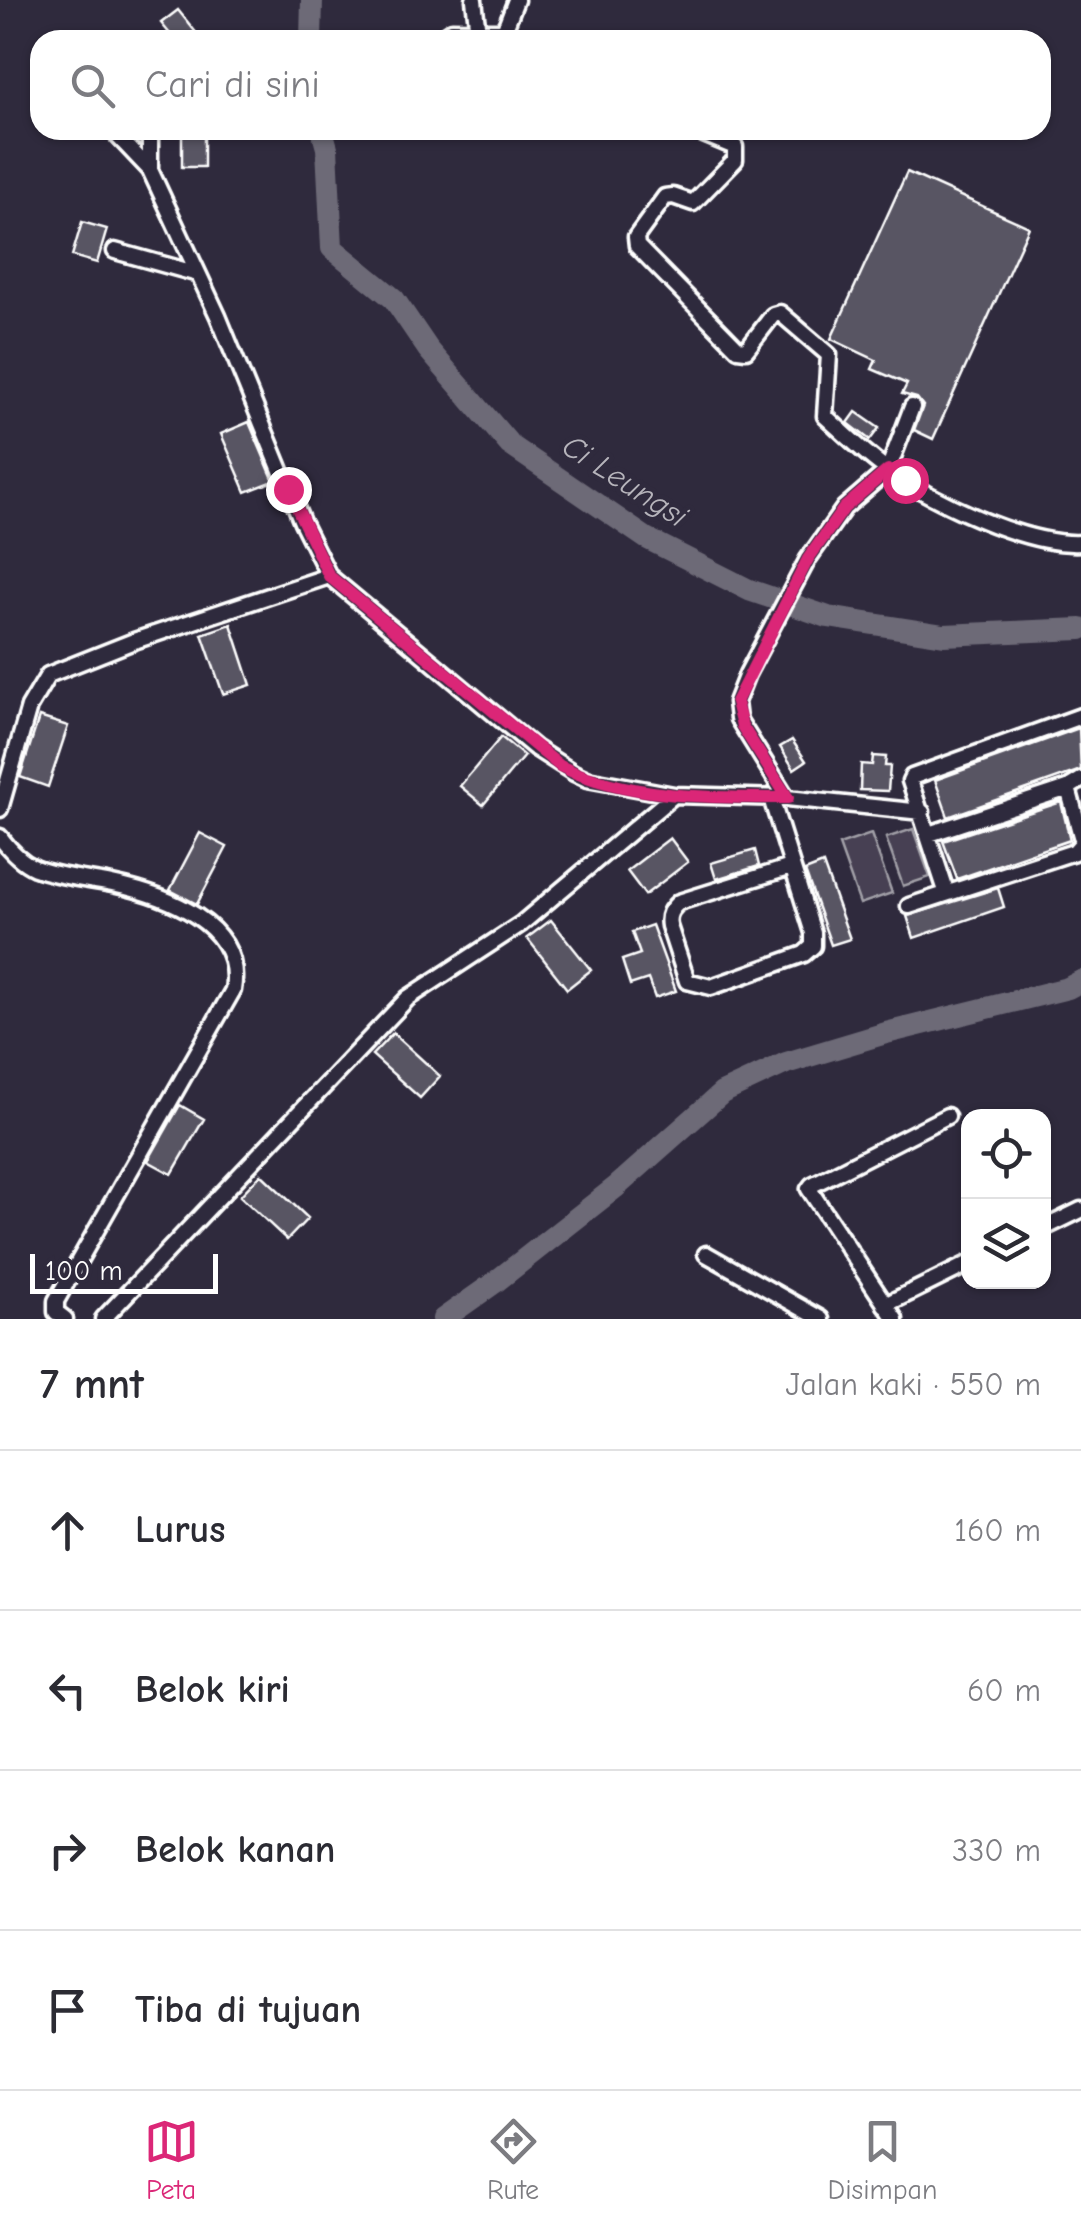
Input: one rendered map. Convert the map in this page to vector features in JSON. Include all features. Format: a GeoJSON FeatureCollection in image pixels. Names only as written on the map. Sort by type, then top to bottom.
{"type":"FeatureCollection","features":[{"type":"Feature","properties":{"kind":"street"},"geometry":{"type":"LineString","coordinates":[[474,0],[478,30]]}},
{"type":"Feature","properties":{"kind":"street"},"geometry":{"type":"LineString","coordinates":[[504,30],[516,0]]}},
{"type":"Feature","properties":{"kind":"street"},"geometry":{"type":"LineString","coordinates":[[122,140],[150,170],[329,576],[560,766],[588,779],[674,795],[788,798],[922,812]]}},
{"type":"Feature","properties":{"kind":"street"},"geometry":{"type":"LineString","coordinates":[[150,140],[150,170]]}},
{"type":"Feature","properties":{"kind":"street"},"geometry":{"type":"LineString","coordinates":[[718,140],[735,147],[736,160],[693,204],[673,196],[665,198],[635,244],[738,350],[746,350],[772,315],[780,313],[827,351],[830,361],[825,416],[888,470],[1019,534],[1049,542],[1081,543]]}},
{"type":"Feature","properties":{"kind":"street"},"geometry":{"type":"LineString","coordinates":[[116,252],[198,274]]}},
{"type":"Feature","properties":{"kind":"street"},"geometry":{"type":"LineString","coordinates":[[788,798],[738,719],[736,702],[808,559],[844,508],[888,470],[912,407]]}},
{"type":"Feature","properties":{"kind":"street"},"geometry":{"type":"LineString","coordinates":[[0,809],[29,707],[48,675],[119,646],[329,576]]}},
{"type":"Feature","properties":{"kind":"street"},"geometry":{"type":"LineString","coordinates":[[946,891],[910,781],[913,775],[1081,716]]}},
{"type":"Feature","properties":{"kind":"street"},"geometry":{"type":"LineString","coordinates":[[929,834],[1075,784],[1081,836]]}},
{"type":"Feature","properties":{"kind":"street"},"geometry":{"type":"LineString","coordinates":[[104,1319],[408,998],[521,924],[674,795]]}},
{"type":"Feature","properties":{"kind":"street"},"geometry":{"type":"LineString","coordinates":[[771,798],[813,933],[810,951],[711,987],[687,981],[668,926],[672,908],[679,902],[791,867]]}},
{"type":"Feature","properties":{"kind":"street"},"geometry":{"type":"LineString","coordinates":[[0,837],[10,850],[34,867],[139,891],[208,923],[225,941],[236,975],[234,990],[56,1301],[56,1312],[65,1319]]}},
{"type":"Feature","properties":{"kind":"street"},"geometry":{"type":"LineString","coordinates":[[909,906],[1074,852],[1081,844]]}},
{"type":"Feature","properties":{"kind":"street"},"geometry":{"type":"LineString","coordinates":[[895,1319],[809,1189],[947,1116]]}},
{"type":"Feature","properties":{"kind":"street"},"geometry":{"type":"LineString","coordinates":[[1051,1225],[1081,1210]]}},
{"type":"Feature","properties":{"kind":"street"},"geometry":{"type":"LineString","coordinates":[[706,1254],[821,1319]]}},
{"type":"Feature","properties":{"kind":"street"},"geometry":{"type":"LineString","coordinates":[[885,1305],[961,1267]]}},
{"type":"Feature","properties":{"kind":"shaded area"},"geometry":{"type":"Polygon","coordinates":[[[913,829],[930,877],[903,886],[886,838],[913,829]]]}},
{"type":"Feature","properties":{"kind":"shaded area"},"geometry":{"type":"Polygon","coordinates":[[[871,834],[892,893],[860,904],[839,845],[871,834]]]}},
{"type":"Feature","properties":{"kind":"building"},"geometry":{"type":"Polygon","coordinates":[[[178,10],[194,30],[167,30],[161,23],[178,10]]]}},
{"type":"Feature","properties":{"kind":"building"},"geometry":{"type":"Polygon","coordinates":[[[182,140],[204,140],[204,167],[182,167],[182,140]]]}},
{"type":"Feature","properties":{"kind":"building"},"geometry":{"type":"Polygon","coordinates":[[[907,172],[1029,227],[933,439],[914,430],[923,406],[917,398],[902,394],[907,384],[872,369],[876,360],[831,339],[907,172]]]}},
{"type":"Feature","properties":{"kind":"building"},"geometry":{"type":"Polygon","coordinates":[[[82,222],[107,229],[97,263],[72,256],[82,222]]]}},
{"type":"Feature","properties":{"kind":"building"},"geometry":{"type":"Polygon","coordinates":[[[856,412],[879,428],[870,440],[848,423],[856,412]]]}},
{"type":"Feature","properties":{"kind":"building"},"geometry":{"type":"Polygon","coordinates":[[[249,422],[274,481],[246,492],[221,434],[249,422]]]}},
{"type":"Feature","properties":{"kind":"building"},"geometry":{"type":"Polygon","coordinates":[[[231,624],[251,685],[223,694],[202,634],[231,624]]]}},
{"type":"Feature","properties":{"kind":"building"},"geometry":{"type":"Polygon","coordinates":[[[39,717],[68,726],[48,787],[20,777],[39,717]]]}},
{"type":"Feature","properties":{"kind":"building"},"geometry":{"type":"Polygon","coordinates":[[[1079,728],[1081,770],[948,817],[935,780],[1079,728]]]}},
{"type":"Feature","properties":{"kind":"building"},"geometry":{"type":"Polygon","coordinates":[[[501,737],[524,756],[483,805],[460,786],[501,737]]]}},
{"type":"Feature","properties":{"kind":"building"},"geometry":{"type":"Polygon","coordinates":[[[792,740],[806,761],[794,769],[780,747],[792,740]]]}},
{"type":"Feature","properties":{"kind":"building"},"geometry":{"type":"Polygon","coordinates":[[[873,756],[886,757],[885,766],[890,766],[888,791],[860,790],[861,764],[872,765],[873,756]]]}},
{"type":"Feature","properties":{"kind":"building"},"geometry":{"type":"Polygon","coordinates":[[[1061,802],[1070,840],[957,879],[943,841],[1061,802]]]}},
{"type":"Feature","properties":{"kind":"building"},"geometry":{"type":"Polygon","coordinates":[[[200,833],[227,847],[197,904],[170,890],[200,833]]]}},
{"type":"Feature","properties":{"kind":"building"},"geometry":{"type":"Polygon","coordinates":[[[670,838],[688,862],[645,895],[627,871],[670,838]]]}},
{"type":"Feature","properties":{"kind":"building"},"geometry":{"type":"Polygon","coordinates":[[[755,850],[759,866],[716,879],[711,863],[755,850]]]}},
{"type":"Feature","properties":{"kind":"building"},"geometry":{"type":"Polygon","coordinates":[[[823,864],[850,939],[831,945],[805,871],[823,864]]]}},
{"type":"Feature","properties":{"kind":"building"},"geometry":{"type":"Polygon","coordinates":[[[998,888],[1004,907],[914,938],[907,916],[998,888]]]}},
{"type":"Feature","properties":{"kind":"building"},"geometry":{"type":"Polygon","coordinates":[[[551,920],[591,970],[567,989],[527,938],[551,920]]]}},
{"type":"Feature","properties":{"kind":"building"},"geometry":{"type":"Polygon","coordinates":[[[652,925],[676,991],[655,998],[648,979],[630,985],[622,960],[640,954],[632,932],[652,925]]]}},
{"type":"Feature","properties":{"kind":"building"},"geometry":{"type":"Polygon","coordinates":[[[393,1033],[440,1076],[420,1098],[372,1055],[393,1033]]]}},
{"type":"Feature","properties":{"kind":"building"},"geometry":{"type":"Polygon","coordinates":[[[180,1105],[204,1119],[172,1174],[148,1161],[180,1105]]]}},
{"type":"Feature","properties":{"kind":"building"},"geometry":{"type":"Polygon","coordinates":[[[261,1174],[308,1218],[287,1240],[240,1196],[261,1174]]]}},
{"type":"Feature","properties":{"kind":"waterway","name":"Ci Leungsi"},"geometry":{"type":"LineString","coordinates":[[311,30],[312,0]]}},
{"type":"Feature","properties":{"kind":"waterway","name":"Ci Leungsi"},"geometry":{"type":"LineString","coordinates":[[325,140],[332,248],[394,299],[428,349],[510,445],[646,538],[749,590],[828,617],[944,635],[1081,629]]}},
{"type":"Feature","properties":{"kind":"waterway","name":"Ci Leungsi"},"geometry":{"type":"LineString","coordinates":[[443,1319],[616,1187],[722,1093],[786,1063],[886,1033],[1068,988],[1081,981]]}},
{"type":"Feature","properties":{"kind":"route"},"geometry":{"type":"LineString","coordinates":[[288,489],[329,576],[560,766],[588,779],[674,795],[788,798],[738,719],[736,702],[808,559],[844,508],[888,470],[905,480]]}}]}
